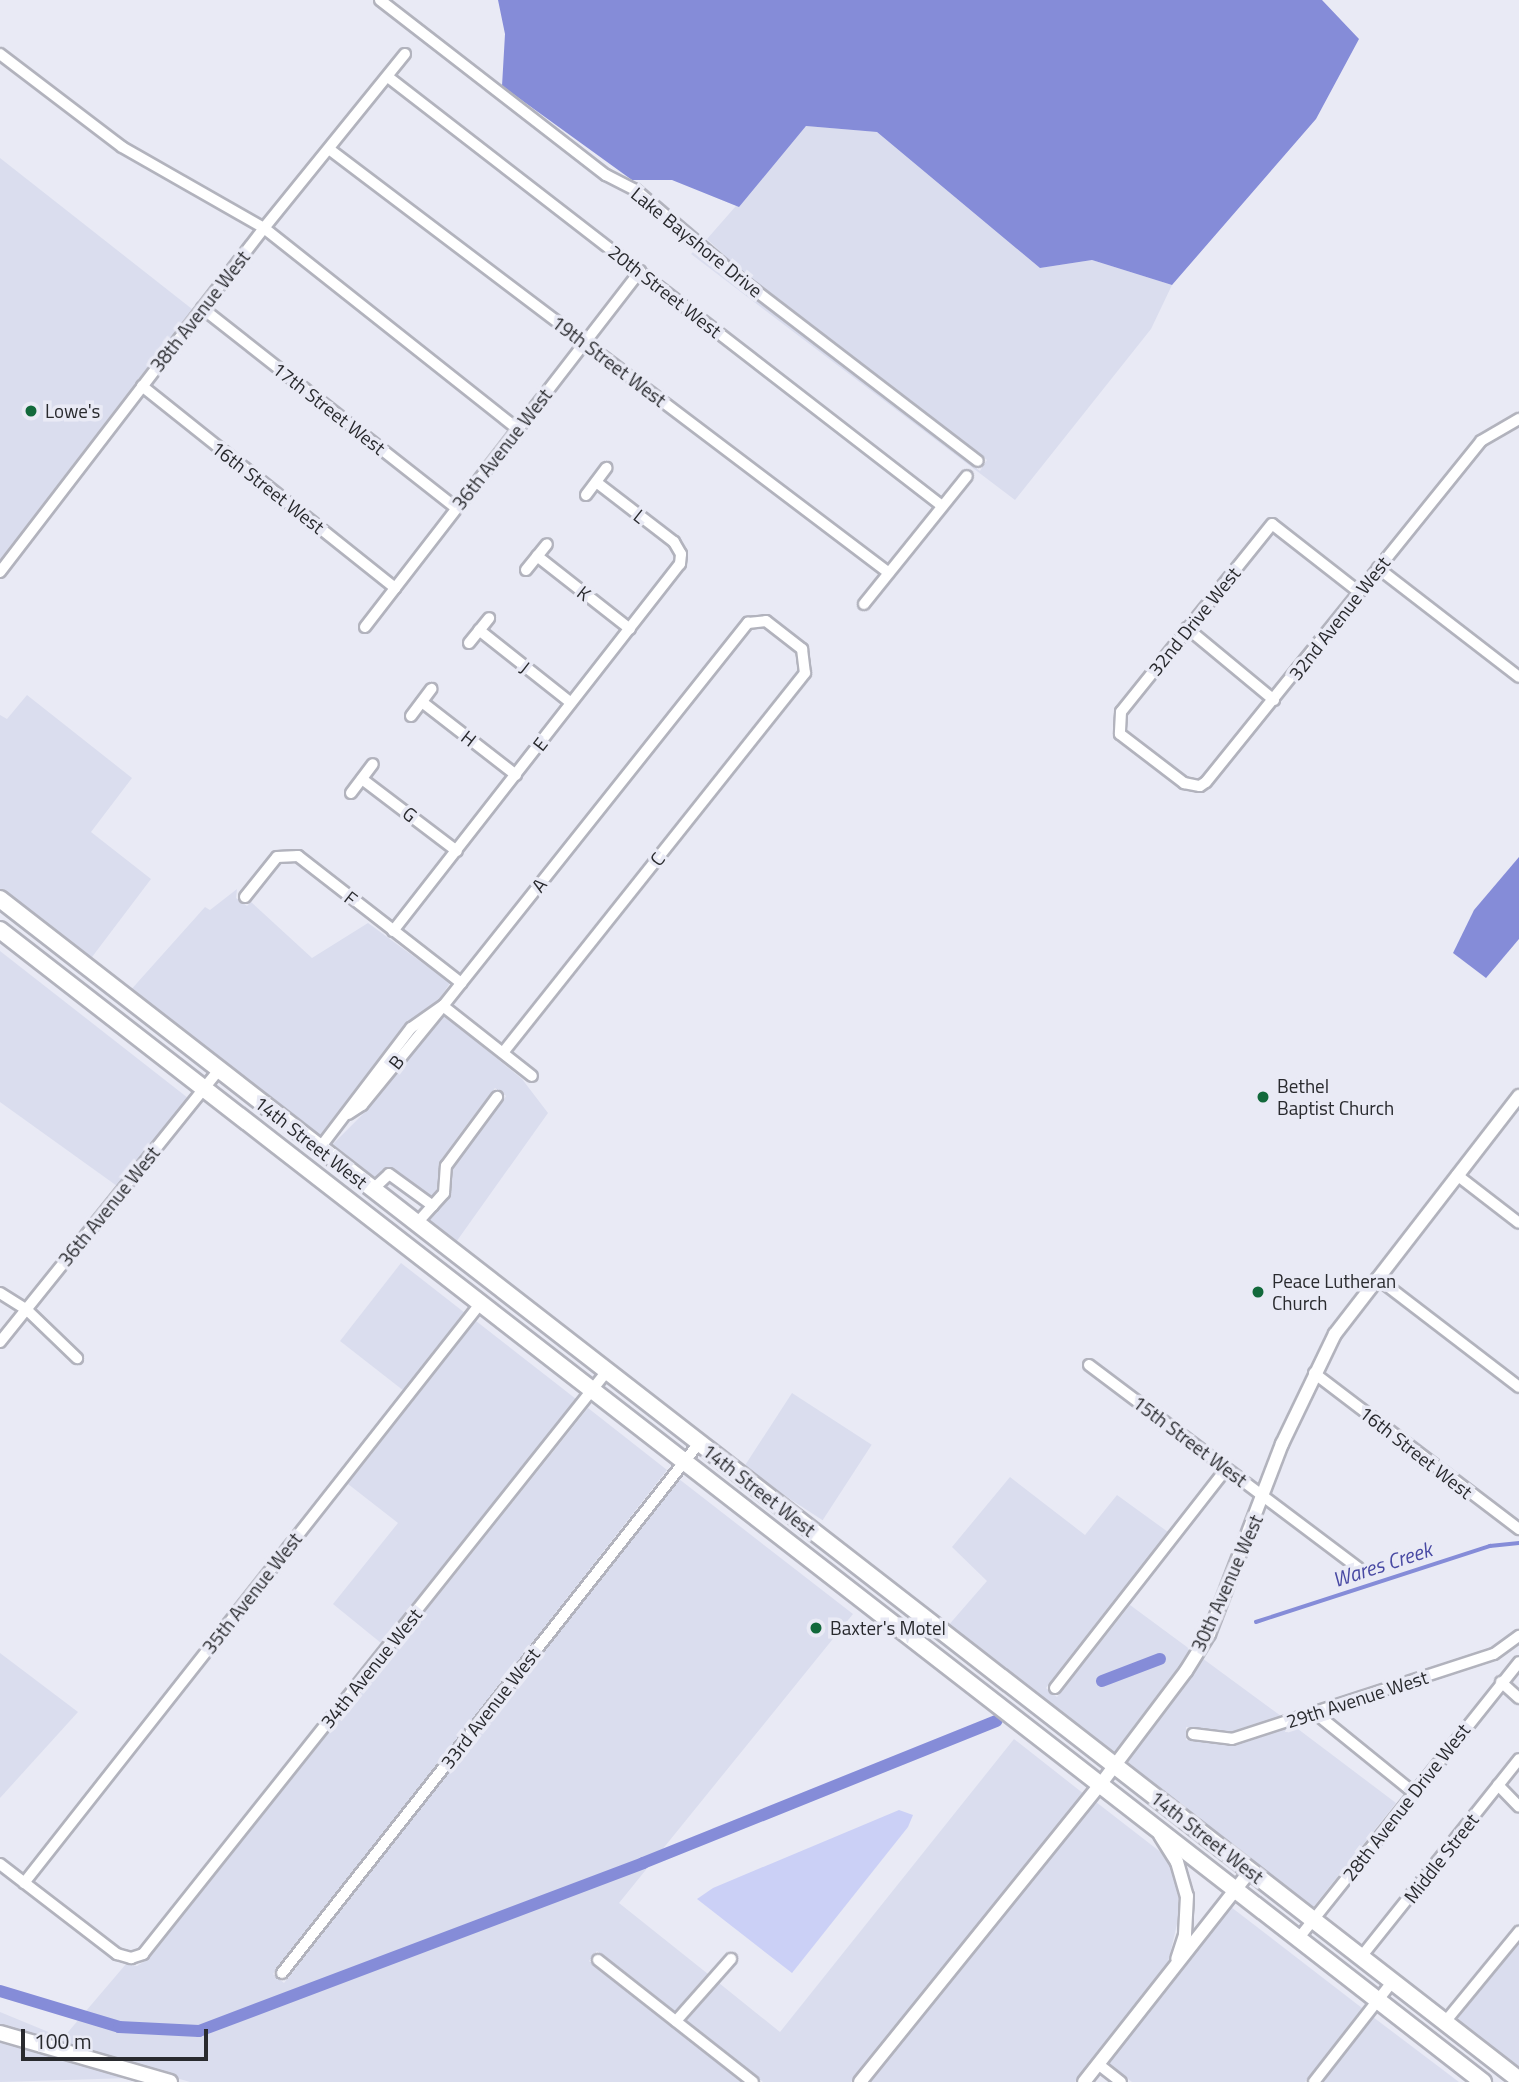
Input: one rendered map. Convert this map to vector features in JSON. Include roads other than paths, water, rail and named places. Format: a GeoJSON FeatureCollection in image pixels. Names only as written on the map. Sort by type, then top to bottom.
{"type":"FeatureCollection","features":[{"type":"Feature","properties":{"kind":"main road","name":"14th Street West"},"geometry":{"type":"LineString","coordinates":[[0,899],[1519,2080]]}},
{"type":"Feature","properties":{"kind":"main road","name":"14th Street West"},"geometry":{"type":"LineString","coordinates":[[0,930],[1483,2082]]}},
{"type":"Feature","properties":{"kind":"main road"},"geometry":{"type":"LineString","coordinates":[[0,2033],[170,2082]]}},
{"type":"Feature","properties":{"kind":"street","name":"Lake Bayshore Drive"},"geometry":{"type":"LineString","coordinates":[[380,0],[606,175],[636,190],[738,277],[978,461]]}},
{"type":"Feature","properties":{"kind":"street"},"geometry":{"type":"LineString","coordinates":[[0,54],[121,147],[264,228],[518,429]]}},
{"type":"Feature","properties":{"kind":"street","name":"38th Avenue West"},"geometry":{"type":"LineString","coordinates":[[0,572],[264,228],[405,54]]}},
{"type":"Feature","properties":{"kind":"street","name":"20th Street West"},"geometry":{"type":"LineString","coordinates":[[388,77],[942,506]]}},
{"type":"Feature","properties":{"kind":"street","name":"19th Street West"},"geometry":{"type":"LineString","coordinates":[[329,149],[889,573]]}},
{"type":"Feature","properties":{"kind":"street","name":"36th Avenue West"},"geometry":{"type":"LineString","coordinates":[[365,627],[640,271]]}},
{"type":"Feature","properties":{"kind":"street","name":"17th Street West"},"geometry":{"type":"LineString","coordinates":[[202,308],[456,508]]}},
{"type":"Feature","properties":{"kind":"street","name":"16th Street West"},"geometry":{"type":"LineString","coordinates":[[142,387],[395,588]]}},
{"type":"Feature","properties":{"kind":"street","name":"32nd Avenue West"},"geometry":{"type":"LineString","coordinates":[[1191,786],[1206,782],[1481,442],[1519,419]]}},
{"type":"Feature","properties":{"kind":"street"},"geometry":{"type":"LineString","coordinates":[[586,495],[606,468]]}},
{"type":"Feature","properties":{"kind":"street"},"geometry":{"type":"LineString","coordinates":[[864,604],[967,476]]}},
{"type":"Feature","properties":{"kind":"street","name":"L"},"geometry":{"type":"LineString","coordinates":[[596,482],[674,542],[681,554]]}},
{"type":"Feature","properties":{"kind":"street","name":"32nd Drive West"},"geometry":{"type":"LineString","coordinates":[[1191,786],[1125,739],[1117,720],[1187,628],[1272,524],[1359,592]]}},
{"type":"Feature","properties":{"kind":"street"},"geometry":{"type":"LineString","coordinates":[[527,570],[547,544]]}},
{"type":"Feature","properties":{"kind":"street","name":"E"},"geometry":{"type":"LineString","coordinates":[[393,931],[680,564],[681,554]]}},
{"type":"Feature","properties":{"kind":"street","name":"K"},"geometry":{"type":"LineString","coordinates":[[537,556],[630,629]]}},
{"type":"Feature","properties":{"kind":"street"},"geometry":{"type":"LineString","coordinates":[[1378,568],[1519,677]]}},
{"type":"Feature","properties":{"kind":"street"},"geometry":{"type":"LineString","coordinates":[[469,643],[489,618]]}},
{"type":"Feature","properties":{"kind":"street","name":"C"},"geometry":{"type":"LineString","coordinates":[[504,1052],[805,673],[807,664],[802,649],[766,621],[757,619]]}},
{"type":"Feature","properties":{"kind":"street","name":"A"},"geometry":{"type":"LineString","coordinates":[[319,1149],[411,1028],[443,1006],[741,630],[757,619]]}},
{"type":"Feature","properties":{"kind":"street"},"geometry":{"type":"LineString","coordinates":[[1187,628],[1274,700]]}},
{"type":"Feature","properties":{"kind":"street","name":"J"},"geometry":{"type":"LineString","coordinates":[[479,630],[572,703]]}},
{"type":"Feature","properties":{"kind":"street"},"geometry":{"type":"LineString","coordinates":[[411,716],[431,689]]}},
{"type":"Feature","properties":{"kind":"street","name":"H"},"geometry":{"type":"LineString","coordinates":[[422,702],[516,775]]}},
{"type":"Feature","properties":{"kind":"street"},"geometry":{"type":"LineString","coordinates":[[351,793],[373,764]]}},
{"type":"Feature","properties":{"kind":"street","name":"G"},"geometry":{"type":"LineString","coordinates":[[362,779],[457,851]]}},
{"type":"Feature","properties":{"kind":"street","name":"F"},"geometry":{"type":"LineString","coordinates":[[245,897],[278,858],[291,854],[461,983]]}},
{"type":"Feature","properties":{"kind":"street"},"geometry":{"type":"LineString","coordinates":[[443,1006],[532,1076]]}},
{"type":"Feature","properties":{"kind":"street","name":"36th Avenue West"},"geometry":{"type":"LineString","coordinates":[[0,1342],[219,1070]]}},
{"type":"Feature","properties":{"kind":"street","name":"30th Avenue West"},"geometry":{"type":"LineString","coordinates":[[862,2080],[1100,1786],[1209,1634],[1264,1497],[1282,1444],[1335,1334],[1519,1096]]}},
{"type":"Feature","properties":{"kind":"street"},"geometry":{"type":"LineString","coordinates":[[416,1224],[444,1193],[446,1166],[497,1097]]}},
{"type":"Feature","properties":{"kind":"street"},"geometry":{"type":"LineString","coordinates":[[372,1190],[388,1174],[433,1206]]}},
{"type":"Feature","properties":{"kind":"street"},"geometry":{"type":"LineString","coordinates":[[1457,1175],[1519,1223]]}},
{"type":"Feature","properties":{"kind":"street"},"geometry":{"type":"LineString","coordinates":[[1377,1278],[1519,1387]]}},
{"type":"Feature","properties":{"kind":"street"},"geometry":{"type":"LineString","coordinates":[[0,1293],[26,1309],[77,1358]]}},
{"type":"Feature","properties":{"kind":"street","name":"35th Avenue West"},"geometry":{"type":"LineString","coordinates":[[24,1882],[480,1304]]}},
{"type":"Feature","properties":{"kind":"street","name":"15th Street West"},"geometry":{"type":"LineString","coordinates":[[1089,1364],[1358,1568]]}},
{"type":"Feature","properties":{"kind":"street","name":"34th Avenue West"},"geometry":{"type":"LineString","coordinates":[[24,1882],[117,1954],[131,1958],[143,1954],[607,1371]]}},
{"type":"Feature","properties":{"kind":"street","name":"16th Street West"},"geometry":{"type":"LineString","coordinates":[[1314,1373],[1519,1529]]}},
{"type":"Feature","properties":{"kind":"street","name":"33rd Avenue West"},"geometry":{"type":"LineString","coordinates":[[282,1973],[699,1443]]}},
{"type":"Feature","properties":{"kind":"street"},"geometry":{"type":"LineString","coordinates":[[1055,1688],[1226,1469]]}},
{"type":"Feature","properties":{"kind":"street"},"geometry":{"type":"LineString","coordinates":[[1516,1664],[1502,1651],[1519,1636]]}},
{"type":"Feature","properties":{"kind":"street","name":"29th Avenue West"},"geometry":{"type":"LineString","coordinates":[[1193,1734],[1232,1739],[1502,1651]]}},
{"type":"Feature","properties":{"kind":"street","name":"28th Avenue Drive West"},"geometry":{"type":"LineString","coordinates":[[1298,1939],[1516,1664]]}},
{"type":"Feature","properties":{"kind":"street"},"geometry":{"type":"LineString","coordinates":[[1501,1682],[1519,1698]]}},
{"type":"Feature","properties":{"kind":"street"},"geometry":{"type":"LineString","coordinates":[[1314,1712],[1414,1793]]}},
{"type":"Feature","properties":{"kind":"street","name":"Middle Street"},"geometry":{"type":"LineString","coordinates":[[1362,1957],[1519,1759]]}},
{"type":"Feature","properties":{"kind":"street"},"geometry":{"type":"LineString","coordinates":[[1498,1785],[1519,1807]]}},
{"type":"Feature","properties":{"kind":"street"},"geometry":{"type":"LineString","coordinates":[[1156,1829],[1177,1862],[1187,1896],[1185,1935],[1175,1966]]}},
{"type":"Feature","properties":{"kind":"street"},"geometry":{"type":"LineString","coordinates":[[0,1864],[24,1882]]}},
{"type":"Feature","properties":{"kind":"street"},"geometry":{"type":"LineString","coordinates":[[1084,2082],[1250,1871]]}},
{"type":"Feature","properties":{"kind":"street"},"geometry":{"type":"LineString","coordinates":[[1445,2022],[1519,1931]]}},
{"type":"Feature","properties":{"kind":"street"},"geometry":{"type":"LineString","coordinates":[[676,2021],[731,1959]]}},
{"type":"Feature","properties":{"kind":"street"},"geometry":{"type":"LineString","coordinates":[[598,1960],[753,2082]]}},
{"type":"Feature","properties":{"kind":"street"},"geometry":{"type":"LineString","coordinates":[[1314,2082],[1392,1981]]}},
{"type":"Feature","properties":{"kind":"street"},"geometry":{"type":"LineString","coordinates":[[1098,2064],[1121,2082]]}},
{"type":"Feature","properties":{"kind":"water"},"geometry":{"type":"Polygon","coordinates":[[[498,0],[1322,0],[1359,39],[1316,119],[1172,285],[1092,260],[1040,268],[877,132],[806,126],[739,207],[672,180],[632,180],[502,86],[505,34],[498,0]]]}},
{"type":"Feature","properties":{"kind":"water"},"geometry":{"type":"Polygon","coordinates":[[[1519,857],[1519,939],[1486,978],[1453,953],[1474,910],[1519,857]]]}},
{"type":"Feature","properties":{"kind":"waterway","name":"Wares Creek"},"geometry":{"type":"LineString","coordinates":[[1256,1622],[1490,1546],[1519,1543]]}},
{"type":"Feature","properties":{"kind":"waterway"},"geometry":{"type":"LineString","coordinates":[[1102,1681],[1160,1659]]}},
{"type":"Feature","properties":{"kind":"waterway"},"geometry":{"type":"LineString","coordinates":[[0,1991],[119,2027],[199,2031],[643,1863],[997,1721]]}},
{"type":"Feature","properties":{"kind":"place","name":"Lowe's"},"geometry":{"type":"Point","coordinates":[31,411]}},
{"type":"Feature","properties":{"kind":"place","name":"Bethel Baptist Church"},"geometry":{"type":"Point","coordinates":[1263,1097]}},
{"type":"Feature","properties":{"kind":"place","name":"Peace Lutheran Church"},"geometry":{"type":"Point","coordinates":[1258,1292]}},
{"type":"Feature","properties":{"kind":"place","name":"Baxter's Motel"},"geometry":{"type":"Point","coordinates":[816,1628]}}]}
